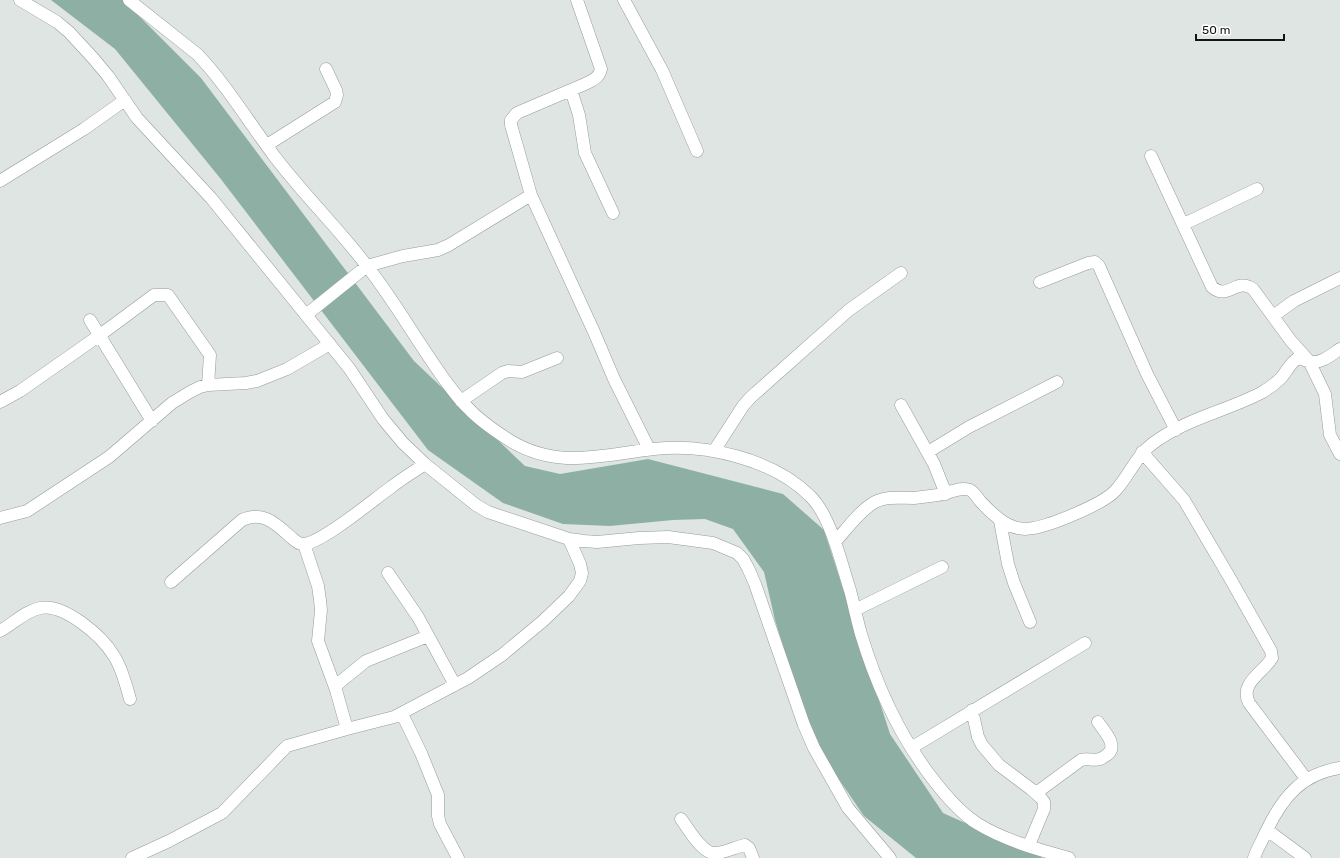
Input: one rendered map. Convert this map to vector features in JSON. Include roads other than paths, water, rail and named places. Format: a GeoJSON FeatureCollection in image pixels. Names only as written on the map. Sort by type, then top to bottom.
{"type":"FeatureCollection","features":[{"type":"Feature","properties":{"kind":"street"},"geometry":{"type":"LineString","coordinates":[[20,0],[57,22],[69,32],[108,76],[137,118],[211,198],[309,313],[330,344],[349,368],[383,419],[403,443],[425,464],[476,505],[488,512],[569,539],[597,542],[668,537],[713,543],[737,552],[743,559],[755,584],[804,725],[814,748],[848,808],[890,858]]}},
{"type":"Feature","properties":{"kind":"street"},"geometry":{"type":"LineString","coordinates":[[129,0],[197,54],[204,62],[237,103],[267,146],[365,268],[432,362],[462,401],[477,417],[506,438],[521,446],[538,453],[554,457],[573,459],[676,447],[726,453],[756,463],[778,473],[799,486],[810,496],[820,507],[834,542],[855,610],[861,635],[873,669],[895,722],[918,760],[940,788],[968,817],[980,825],[999,834],[1069,858]]}},
{"type":"Feature","properties":{"kind":"street"},"geometry":{"type":"LineString","coordinates":[[577,0],[601,69],[599,75],[596,79],[517,113],[511,120],[530,195],[614,378],[649,449]]}},
{"type":"Feature","properties":{"kind":"street"},"geometry":{"type":"LineString","coordinates":[[624,0],[662,70],[697,151]]}},
{"type":"Feature","properties":{"kind":"street"},"geometry":{"type":"LineString","coordinates":[[267,146],[335,102],[337,95],[336,90],[326,69]]}},
{"type":"Feature","properties":{"kind":"street"},"geometry":{"type":"LineString","coordinates":[[571,90],[579,116],[585,153],[613,213]]}},
{"type":"Feature","properties":{"kind":"street"},"geometry":{"type":"LineString","coordinates":[[0,181],[84,129],[125,100]]}},
{"type":"Feature","properties":{"kind":"street"},"geometry":{"type":"LineString","coordinates":[[1151,156],[1184,224],[1212,287],[1217,291],[1223,292],[1242,285],[1247,285],[1253,289],[1309,362],[1326,394],[1330,435],[1340,454]]}},
{"type":"Feature","properties":{"kind":"street"},"geometry":{"type":"LineString","coordinates":[[1184,224],[1257,189]]}},
{"type":"Feature","properties":{"kind":"street"},"geometry":{"type":"LineString","coordinates":[[309,313],[365,268],[403,256],[438,250],[449,245],[530,195]]}},
{"type":"Feature","properties":{"kind":"street"},"geometry":{"type":"LineString","coordinates":[[1040,282],[1088,262],[1095,262],[1099,266],[1147,374],[1176,430]]}},
{"type":"Feature","properties":{"kind":"street"},"geometry":{"type":"LineString","coordinates":[[714,451],[743,406],[751,397],[849,310],[901,273]]}},
{"type":"Feature","properties":{"kind":"street"},"geometry":{"type":"LineString","coordinates":[[1273,316],[1294,302],[1340,278]]}},
{"type":"Feature","properties":{"kind":"street"},"geometry":{"type":"LineString","coordinates":[[0,402],[20,391],[154,295],[168,295],[210,355],[208,385]]}},
{"type":"Feature","properties":{"kind":"street"},"geometry":{"type":"LineString","coordinates":[[90,320],[152,421]]}},
{"type":"Feature","properties":{"kind":"street"},"geometry":{"type":"LineString","coordinates":[[0,518],[27,511],[37,505],[109,457],[172,403],[195,389],[208,385],[257,381],[287,369],[330,344]]}},
{"type":"Feature","properties":{"kind":"street"},"geometry":{"type":"LineString","coordinates":[[834,542],[864,510],[876,501],[946,494],[965,489],[971,490],[1000,521],[1016,527],[1032,529],[1048,524],[1098,504],[1115,492],[1142,452],[1176,430],[1196,419],[1240,403],[1262,392],[1281,378],[1293,361],[1298,358],[1309,362],[1317,362],[1340,350]]}},
{"type":"Feature","properties":{"kind":"street"},"geometry":{"type":"LineString","coordinates":[[462,401],[502,373],[508,371],[522,372],[557,358]]}},
{"type":"Feature","properties":{"kind":"street"},"geometry":{"type":"LineString","coordinates":[[928,452],[969,427],[1056,382]]}},
{"type":"Feature","properties":{"kind":"street"},"geometry":{"type":"LineString","coordinates":[[901,405],[928,452],[946,494]]}},
{"type":"Feature","properties":{"kind":"street"},"geometry":{"type":"LineString","coordinates":[[1142,452],[1184,500],[1271,651],[1272,658],[1251,681],[1246,690],[1246,696],[1249,703],[1307,780]]}},
{"type":"Feature","properties":{"kind":"street"},"geometry":{"type":"LineString","coordinates":[[170,582],[242,520],[250,517],[261,517],[270,520],[298,543],[304,544],[322,537],[390,487],[425,464]]}},
{"type":"Feature","properties":{"kind":"street"},"geometry":{"type":"LineString","coordinates":[[1000,521],[1008,564],[1030,622]]}},
{"type":"Feature","properties":{"kind":"street"},"geometry":{"type":"LineString","coordinates":[[132,858],[169,841],[222,813],[288,746],[347,728],[402,714],[481,670],[502,655],[543,621],[569,596],[580,581],[582,573],[580,564],[569,539]]}},
{"type":"Feature","properties":{"kind":"street"},"geometry":{"type":"LineString","coordinates":[[304,544],[318,586],[321,610],[318,641],[335,686],[347,728]]}},
{"type":"Feature","properties":{"kind":"street"},"geometry":{"type":"LineString","coordinates":[[855,610],[942,567]]}},
{"type":"Feature","properties":{"kind":"street"},"geometry":{"type":"LineString","coordinates":[[388,573],[418,617],[455,685]]}},
{"type":"Feature","properties":{"kind":"street"},"geometry":{"type":"LineString","coordinates":[[0,631],[29,612],[39,608],[55,609],[65,612],[80,622],[108,646],[119,665],[130,699]]}},
{"type":"Feature","properties":{"kind":"street"},"geometry":{"type":"LineString","coordinates":[[335,686],[366,661],[428,636]]}},
{"type":"Feature","properties":{"kind":"street"},"geometry":{"type":"LineString","coordinates":[[911,748],[1085,643]]}},
{"type":"Feature","properties":{"kind":"street"},"geometry":{"type":"LineString","coordinates":[[972,710],[978,737],[982,745],[999,765],[1036,793],[1044,802],[1044,809],[1029,845]]}},
{"type":"Feature","properties":{"kind":"street"},"geometry":{"type":"LineString","coordinates":[[402,714],[421,753],[438,795],[438,816],[440,824],[458,858]]}},
{"type":"Feature","properties":{"kind":"street"},"geometry":{"type":"LineString","coordinates":[[1036,793],[1081,760],[1100,759],[1111,751],[1112,743],[1098,722]]}},
{"type":"Feature","properties":{"kind":"street"},"geometry":{"type":"LineString","coordinates":[[1254,858],[1267,830],[1290,793],[1319,773],[1340,768]]}},
{"type":"Feature","properties":{"kind":"street"},"geometry":{"type":"LineString","coordinates":[[681,819],[707,852],[721,852],[745,845],[749,848],[753,858]]}},
{"type":"Feature","properties":{"kind":"street"},"geometry":{"type":"LineString","coordinates":[[1267,830],[1305,858]]}}]}
